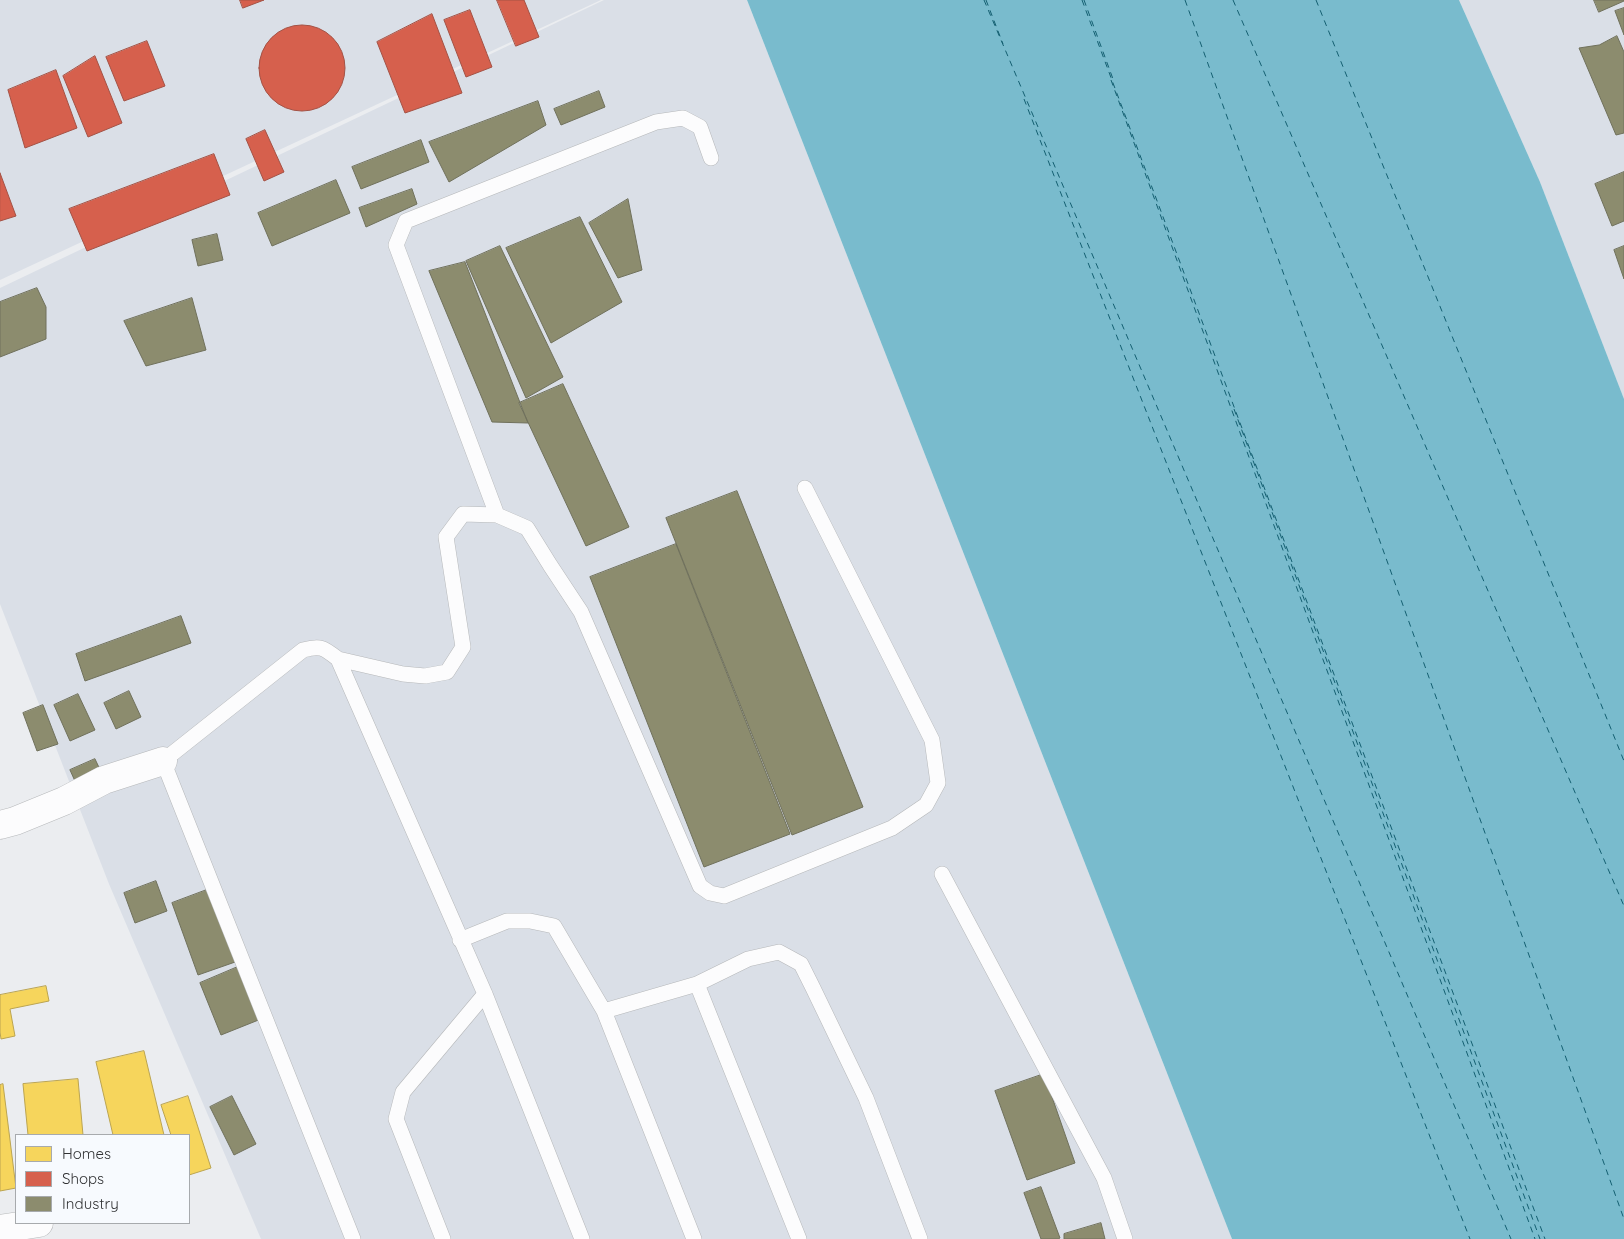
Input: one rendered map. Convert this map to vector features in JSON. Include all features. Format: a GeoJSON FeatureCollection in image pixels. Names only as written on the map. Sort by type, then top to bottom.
{"type":"FeatureCollection","features":[{"type":"Feature","properties":{"kind":"street"},"geometry":{"type":"LineString","coordinates":[[0,824],[15,821],[64,801],[104,780],[163,761]]}},
{"type":"Feature","properties":{"kind":"street"},"geometry":{"type":"LineString","coordinates":[[0,1229],[32,1224]]}},
{"type":"Feature","properties":{"kind":"lane"},"geometry":{"type":"LineString","coordinates":[[497,515],[396,245],[406,221],[656,122],[683,118],[700,127],[711,158]]}},
{"type":"Feature","properties":{"kind":"lane"},"geometry":{"type":"LineString","coordinates":[[353,1239],[163,761],[303,650],[316,647],[327,650],[338,659],[403,674],[425,676],[447,672],[463,647],[446,537],[463,514],[497,515],[527,528],[581,612],[700,886],[710,893],[724,896],[892,828],[926,805],[938,783],[932,740],[804,488]]}},
{"type":"Feature","properties":{"kind":"lane"},"geometry":{"type":"LineString","coordinates":[[338,659],[485,994],[582,1239]]}},
{"type":"Feature","properties":{"kind":"lane"},"geometry":{"type":"LineString","coordinates":[[942,874],[1104,1178],[1125,1239]]}},
{"type":"Feature","properties":{"kind":"lane"},"geometry":{"type":"LineString","coordinates":[[460,940],[507,921],[530,921],[554,926],[604,1011],[694,1239]]}},
{"type":"Feature","properties":{"kind":"lane"},"geometry":{"type":"LineString","coordinates":[[604,1011],[696,984],[748,960],[779,952],[801,964],[866,1098],[920,1239]]}},
{"type":"Feature","properties":{"kind":"lane"},"geometry":{"type":"LineString","coordinates":[[696,984],[799,1239]]}},
{"type":"Feature","properties":{"kind":"lane"},"geometry":{"type":"LineString","coordinates":[[443,1239],[396,1119],[403,1092],[485,994]]}},
{"type":"Feature","properties":{"kind":"shaded area"},"geometry":{"type":"Polygon","coordinates":[[[0,0],[601,0],[0,280],[0,0]]]}},
{"type":"Feature","properties":{"kind":"shaded area"},"geometry":{"type":"Polygon","coordinates":[[[604,0],[747,0],[1232,1239],[261,1239],[109,884],[0,604],[0,288],[604,0]]]}},
{"type":"Feature","properties":{"kind":"shaded area"},"geometry":{"type":"Polygon","coordinates":[[[1459,0],[1624,0],[1624,399],[1540,182],[1459,0]]]}},
{"type":"Feature","properties":{"kind":"water"},"geometry":{"type":"Polygon","coordinates":[[[747,0],[1459,0],[1540,182],[1624,399],[1624,1239],[1232,1239],[747,0]]]}},
{"type":"Feature","properties":{"kind":"building: Homes"},"geometry":{"type":"Polygon","coordinates":[[[46,986],[49,1001],[10,1009],[15,1036],[1,1039],[0,995],[46,986]]]}},
{"type":"Feature","properties":{"kind":"building: Homes"},"geometry":{"type":"Polygon","coordinates":[[[144,1051],[164,1134],[113,1134],[96,1062],[144,1051]]]}},
{"type":"Feature","properties":{"kind":"building: Homes"},"geometry":{"type":"Polygon","coordinates":[[[78,1079],[83,1134],[28,1134],[23,1084],[78,1079]]]}},
{"type":"Feature","properties":{"kind":"building: Homes"},"geometry":{"type":"Polygon","coordinates":[[[3,1084],[15,1188],[0,1191],[0,1085],[3,1084]]]}},
{"type":"Feature","properties":{"kind":"building: Homes"},"geometry":{"type":"Polygon","coordinates":[[[188,1096],[211,1168],[190,1175],[190,1134],[171,1134],[161,1105],[188,1096]]]}},
{"type":"Feature","properties":{"kind":"building: Shops"},"geometry":{"type":"Polygon","coordinates":[[[240,0],[264,0],[243,8],[240,0]]]}},
{"type":"Feature","properties":{"kind":"building: Shops"},"geometry":{"type":"Polygon","coordinates":[[[497,0],[524,0],[539,37],[516,46],[497,0]]]}},
{"type":"Feature","properties":{"kind":"building: Shops"},"geometry":{"type":"Polygon","coordinates":[[[470,10],[492,67],[466,77],[444,20],[470,10]]]}},
{"type":"Feature","properties":{"kind":"building: Shops"},"geometry":{"type":"Polygon","coordinates":[[[432,14],[462,93],[405,113],[377,42],[432,14]]]}},
{"type":"Feature","properties":{"kind":"building: Shops"},"geometry":{"type":"Polygon","coordinates":[[[302,25],[318,28],[326,32],[338,44],[342,52],[345,68],[342,84],[338,92],[326,104],[318,108],[302,111],[286,108],[278,104],[266,92],[262,84],[259,68],[262,52],[266,44],[278,32],[286,28],[302,25]]]}},
{"type":"Feature","properties":{"kind":"building: Shops"},"geometry":{"type":"Polygon","coordinates":[[[147,41],[165,86],[124,101],[106,57],[147,41]]]}},
{"type":"Feature","properties":{"kind":"building: Shops"},"geometry":{"type":"Polygon","coordinates":[[[95,56],[122,123],[88,137],[63,76],[95,56]]]}},
{"type":"Feature","properties":{"kind":"building: Shops"},"geometry":{"type":"Polygon","coordinates":[[[56,70],[77,128],[25,148],[8,90],[56,70]]]}},
{"type":"Feature","properties":{"kind":"building: Shops"},"geometry":{"type":"Polygon","coordinates":[[[265,130],[284,172],[264,181],[246,139],[265,130]]]}},
{"type":"Feature","properties":{"kind":"building: Shops"},"geometry":{"type":"Polygon","coordinates":[[[214,154],[230,195],[87,251],[69,209],[214,154]]]}},
{"type":"Feature","properties":{"kind":"building: Shops"},"geometry":{"type":"Polygon","coordinates":[[[0,173],[16,216],[0,221],[0,173]]]}},
{"type":"Feature","properties":{"kind":"building: Industry"},"geometry":{"type":"Polygon","coordinates":[[[1594,0],[1624,0],[1624,1],[1599,12],[1594,0]]]}},
{"type":"Feature","properties":{"kind":"building: Industry"},"geometry":{"type":"Polygon","coordinates":[[[1624,8],[1624,35],[1615,11],[1624,8]]]}},
{"type":"Feature","properties":{"kind":"building: Industry"},"geometry":{"type":"Polygon","coordinates":[[[1617,36],[1624,52],[1624,133],[1616,135],[1579,48],[1599,45],[1617,36]]]}},
{"type":"Feature","properties":{"kind":"building: Industry"},"geometry":{"type":"Polygon","coordinates":[[[599,91],[605,107],[561,125],[554,109],[599,91]]]}},
{"type":"Feature","properties":{"kind":"building: Industry"},"geometry":{"type":"Polygon","coordinates":[[[538,101],[546,125],[449,182],[429,142],[538,101]]]}},
{"type":"Feature","properties":{"kind":"building: Industry"},"geometry":{"type":"Polygon","coordinates":[[[421,140],[429,162],[361,189],[352,167],[421,140]]]}},
{"type":"Feature","properties":{"kind":"building: Industry"},"geometry":{"type":"Polygon","coordinates":[[[1624,172],[1624,221],[1612,226],[1595,184],[1624,172]]]}},
{"type":"Feature","properties":{"kind":"building: Industry"},"geometry":{"type":"Polygon","coordinates":[[[336,180],[350,213],[272,246],[258,213],[336,180]]]}},
{"type":"Feature","properties":{"kind":"building: Industry"},"geometry":{"type":"Polygon","coordinates":[[[412,189],[417,204],[366,227],[359,208],[412,189]]]}},
{"type":"Feature","properties":{"kind":"building: Industry"},"geometry":{"type":"Polygon","coordinates":[[[628,199],[642,270],[618,278],[589,223],[628,199]]]}},
{"type":"Feature","properties":{"kind":"building: Industry"},"geometry":{"type":"Polygon","coordinates":[[[580,217],[622,302],[551,343],[506,248],[580,217]]]}},
{"type":"Feature","properties":{"kind":"building: Industry"},"geometry":{"type":"Polygon","coordinates":[[[217,234],[223,260],[198,266],[192,240],[217,234]]]}},
{"type":"Feature","properties":{"kind":"building: Industry"},"geometry":{"type":"Polygon","coordinates":[[[500,246],[563,377],[526,398],[466,261],[500,246]]]}},
{"type":"Feature","properties":{"kind":"building: Industry"},"geometry":{"type":"Polygon","coordinates":[[[1624,246],[1624,279],[1614,250],[1624,246]]]}},
{"type":"Feature","properties":{"kind":"building: Industry"},"geometry":{"type":"Polygon","coordinates":[[[465,262],[528,423],[492,422],[429,271],[465,262]]]}},
{"type":"Feature","properties":{"kind":"building: Industry"},"geometry":{"type":"Polygon","coordinates":[[[37,288],[46,307],[46,339],[0,357],[0,302],[37,288]]]}},
{"type":"Feature","properties":{"kind":"building: Industry"},"geometry":{"type":"Polygon","coordinates":[[[192,298],[206,350],[146,366],[124,321],[192,298]]]}},
{"type":"Feature","properties":{"kind":"building: Industry"},"geometry":{"type":"Polygon","coordinates":[[[563,384],[629,527],[586,546],[519,403],[563,384]]]}},
{"type":"Feature","properties":{"kind":"building: Industry"},"geometry":{"type":"Polygon","coordinates":[[[737,491],[863,807],[792,835],[666,518],[737,491]]]}},
{"type":"Feature","properties":{"kind":"building: Industry"},"geometry":{"type":"Polygon","coordinates":[[[676,544],[790,834],[704,867],[590,577],[676,544]]]}},
{"type":"Feature","properties":{"kind":"building: Industry"},"geometry":{"type":"Polygon","coordinates":[[[181,616],[191,643],[85,681],[76,654],[181,616]]]}},
{"type":"Feature","properties":{"kind":"building: Industry"},"geometry":{"type":"Polygon","coordinates":[[[129,691],[141,717],[116,729],[104,703],[129,691]]]}},
{"type":"Feature","properties":{"kind":"building: Industry"},"geometry":{"type":"Polygon","coordinates":[[[78,694],[95,730],[70,741],[54,705],[78,694]]]}},
{"type":"Feature","properties":{"kind":"building: Industry"},"geometry":{"type":"Polygon","coordinates":[[[43,705],[58,744],[37,751],[23,713],[43,705]]]}},
{"type":"Feature","properties":{"kind":"building: Industry"},"geometry":{"type":"Polygon","coordinates":[[[95,759],[104,778],[79,790],[70,770],[95,759]]]}},
{"type":"Feature","properties":{"kind":"building: Industry"},"geometry":{"type":"Polygon","coordinates":[[[156,881],[167,911],[135,923],[124,893],[156,881]]]}},
{"type":"Feature","properties":{"kind":"building: Industry"},"geometry":{"type":"Polygon","coordinates":[[[212,888],[238,961],[198,975],[172,903],[212,888]]]}},
{"type":"Feature","properties":{"kind":"building: Industry"},"geometry":{"type":"Polygon","coordinates":[[[240,966],[261,1019],[221,1035],[200,983],[240,966]]]}},
{"type":"Feature","properties":{"kind":"building: Industry"},"geometry":{"type":"Polygon","coordinates":[[[1044,1074],[1075,1163],[1027,1180],[995,1091],[1044,1074]]]}},
{"type":"Feature","properties":{"kind":"building: Industry"},"geometry":{"type":"Polygon","coordinates":[[[232,1096],[256,1144],[234,1155],[210,1107],[232,1096]]]}},
{"type":"Feature","properties":{"kind":"building: Industry"},"geometry":{"type":"Polygon","coordinates":[[[1041,1187],[1060,1238],[1058,1239],[1041,1239],[1024,1193],[1041,1187]]]}},
{"type":"Feature","properties":{"kind":"building: Industry"},"geometry":{"type":"Polygon","coordinates":[[[1101,1223],[1105,1239],[1064,1239],[1064,1234],[1101,1223]]]}},
{"type":"Feature","properties":{"kind":"ferry route"},"geometry":{"type":"LineString","coordinates":[[984,0],[1511,1239]]}},
{"type":"Feature","properties":{"kind":"ferry route"},"geometry":{"type":"LineString","coordinates":[[986,0],[1003,44]]}},
{"type":"Feature","properties":{"kind":"ferry route"},"geometry":{"type":"LineString","coordinates":[[1082,0],[1545,1239]]}},
{"type":"Feature","properties":{"kind":"ferry route"},"geometry":{"type":"LineString","coordinates":[[1084,0],[1113,79]]}},
{"type":"Feature","properties":{"kind":"ferry route"},"geometry":{"type":"LineString","coordinates":[[1185,0],[1624,1219]]}},
{"type":"Feature","properties":{"kind":"ferry route"},"geometry":{"type":"LineString","coordinates":[[1233,0],[1624,906]]}},
{"type":"Feature","properties":{"kind":"ferry route"},"geometry":{"type":"LineString","coordinates":[[1316,0],[1624,761]]}},
{"type":"Feature","properties":{"kind":"ferry route"},"geometry":{"type":"LineString","coordinates":[[1111,80],[1535,1239]]}},
{"type":"Feature","properties":{"kind":"ferry route"},"geometry":{"type":"LineString","coordinates":[[1024,99],[1470,1239]]}},
{"type":"Feature","properties":{"kind":"ferry route"},"geometry":{"type":"LineString","coordinates":[[1234,409],[1540,1239]]}}]}
